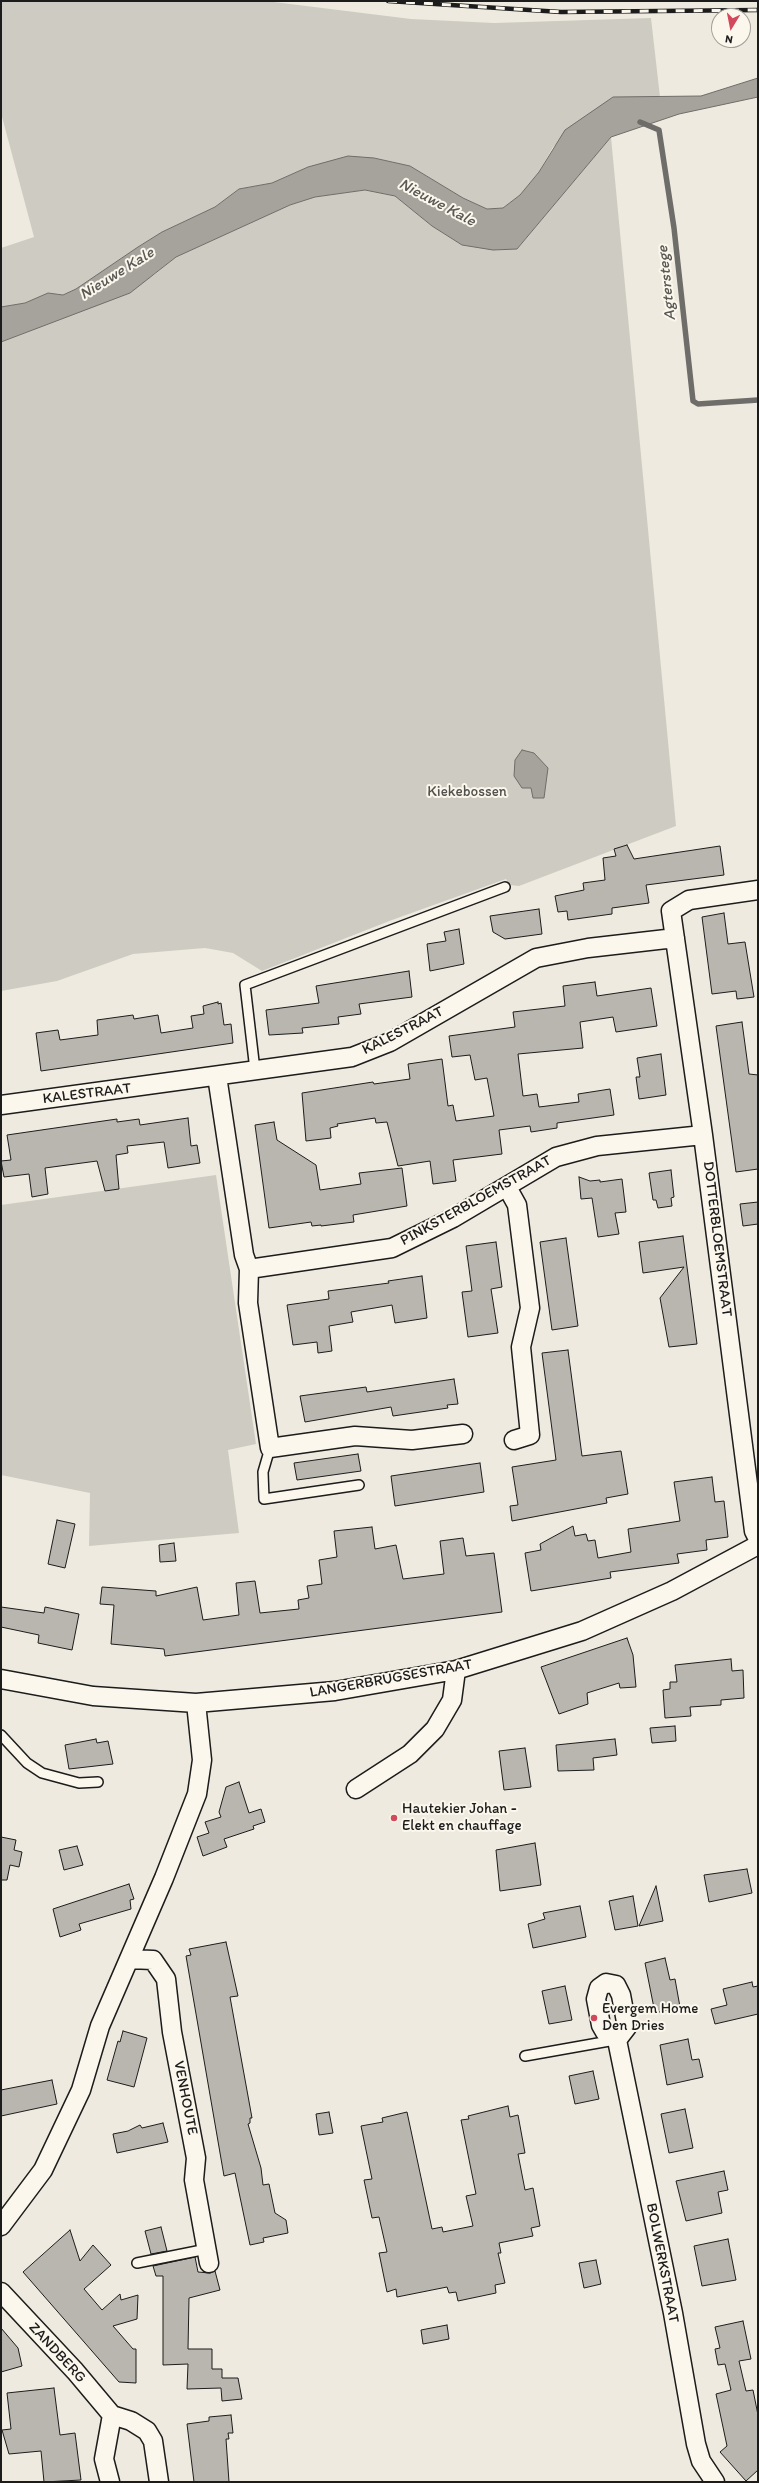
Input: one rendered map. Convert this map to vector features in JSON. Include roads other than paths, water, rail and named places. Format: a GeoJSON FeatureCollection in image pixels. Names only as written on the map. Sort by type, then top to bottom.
{"type":"FeatureCollection","features":[{"type":"Feature","properties":{"kind":"street"},"geometry":{"type":"LineString","coordinates":[[675,938],[671,911],[689,900],[758,890]]}},
{"type":"Feature","properties":{"kind":"street","name":"KALESTRAAT"},"geometry":{"type":"LineString","coordinates":[[1,1104],[352,1057],[390,1042],[536,958],[588,948],[675,938]]}},
{"type":"Feature","properties":{"kind":"street","name":"DOTTERBLOEMSTRAAT"},"geometry":{"type":"LineString","coordinates":[[675,938],[703,1135],[753,1524],[758,1539]]}},
{"type":"Feature","properties":{"kind":"street"},"geometry":{"type":"LineString","coordinates":[[217,1076],[244,1255],[249,1269],[248,1304],[270,1448],[355,1436],[412,1440],[463,1434]]}},
{"type":"Feature","properties":{"kind":"street","name":"PINKSTERBLOEMSTRAAT"},"geometry":{"type":"LineString","coordinates":[[249,1269],[392,1248],[453,1218],[556,1156],[597,1146],[703,1135]]}},
{"type":"Feature","properties":{"kind":"street"},"geometry":{"type":"LineString","coordinates":[[507,1186],[517,1204],[530,1308],[520,1347],[530,1435],[514,1440]]}},
{"type":"Feature","properties":{"kind":"street","name":"LANGERBRUGSESTRAAT"},"geometry":{"type":"LineString","coordinates":[[1,1679],[93,1696],[196,1703],[335,1692],[456,1670],[582,1631],[672,1591],[758,1545]]}},
{"type":"Feature","properties":{"kind":"street"},"geometry":{"type":"LineString","coordinates":[[356,1789],[410,1754],[435,1729],[452,1700],[456,1670]]}},
{"type":"Feature","properties":{"kind":"street"},"geometry":{"type":"LineString","coordinates":[[1,2226],[43,2170],[81,2090],[100,2026],[128,1958],[164,1878],[197,1794],[202,1760],[196,1703]]}},
{"type":"Feature","properties":{"kind":"street","name":"VENHOUTE"},"geometry":{"type":"LineString","coordinates":[[128,1958],[153,1960],[166,1979],[172,2032],[196,2158],[194,2180],[208,2256]]}},
{"type":"Feature","properties":{"kind":"street","name":"BOLWERKSTRAAT"},"geometry":{"type":"LineString","coordinates":[[617,2040],[673,2313],[696,2444],[701,2461],[715,2482]]}},
{"type":"Feature","properties":{"kind":"street","name":"ZANDBERG"},"geometry":{"type":"LineString","coordinates":[[1,2292],[75,2371],[112,2415]]}},
{"type":"Feature","properties":{"kind":"street"},"geometry":{"type":"LineString","coordinates":[[110,2482],[104,2459],[112,2415],[131,2421],[147,2431],[153,2441],[159,2482]]}},
{"type":"Feature","properties":{"kind":"lane"},"geometry":{"type":"LineString","coordinates":[[255,1070],[245,985],[505,887]]}},
{"type":"Feature","properties":{"kind":"lane"},"geometry":{"type":"LineString","coordinates":[[270,1448],[263,1472],[264,1499],[359,1485]]}},
{"type":"Feature","properties":{"kind":"lane"},"geometry":{"type":"LineString","coordinates":[[1,1735],[22,1759],[42,1773],[79,1783],[98,1782]]}},
{"type":"Feature","properties":{"kind":"lane","name":"BOLWERKSTRAAT"},"geometry":{"type":"LineString","coordinates":[[526,2056],[617,2040]]}},
{"type":"Feature","properties":{"kind":"lane"},"geometry":{"type":"LineString","coordinates":[[137,2263],[208,2256]]}},
{"type":"Feature","properties":{"kind":"water","name":"Nieuwe Kale"},"geometry":{"type":"Polygon","coordinates":[[[758,78],[758,97],[679,114],[611,137],[517,249],[493,250],[462,245],[432,226],[395,196],[365,190],[315,197],[290,205],[176,257],[130,293],[1,342],[1,307],[25,303],[48,293],[63,295],[76,289],[162,232],[215,207],[239,189],[272,183],[308,167],[348,156],[374,158],[410,166],[463,198],[487,209],[503,208],[520,195],[539,172],[565,130],[613,97],[701,96],[758,78]]]}},
{"type":"Feature","properties":{"kind":"water"},"geometry":{"type":"Polygon","coordinates":[[[522,750],[534,753],[548,768],[544,798],[533,798],[531,788],[522,788],[514,776],[515,760],[522,750]]]}},
{"type":"Feature","properties":{"kind":"waterway","name":"Agterstege"},"geometry":{"type":"LineString","coordinates":[[640,122],[659,130],[674,228],[693,401],[698,404],[758,400]]}},
{"type":"Feature","properties":{"kind":"railway"},"geometry":{"type":"LineString","coordinates":[[388,1],[561,12],[758,10]]}},
{"type":"Feature","properties":{"kind":"place","name":"Hautekier Johan - Elekt en chauffage"},"geometry":{"type":"Point","coordinates":[394,1818]}},
{"type":"Feature","properties":{"kind":"place","name":"Evergem Home Den Dries"},"geometry":{"type":"Point","coordinates":[594,2018]}},
{"type":"Feature","properties":{"kind":"park label","name":"Kiekebossen"},"geometry":{"type":"Point","coordinates":[467,792]}}]}
